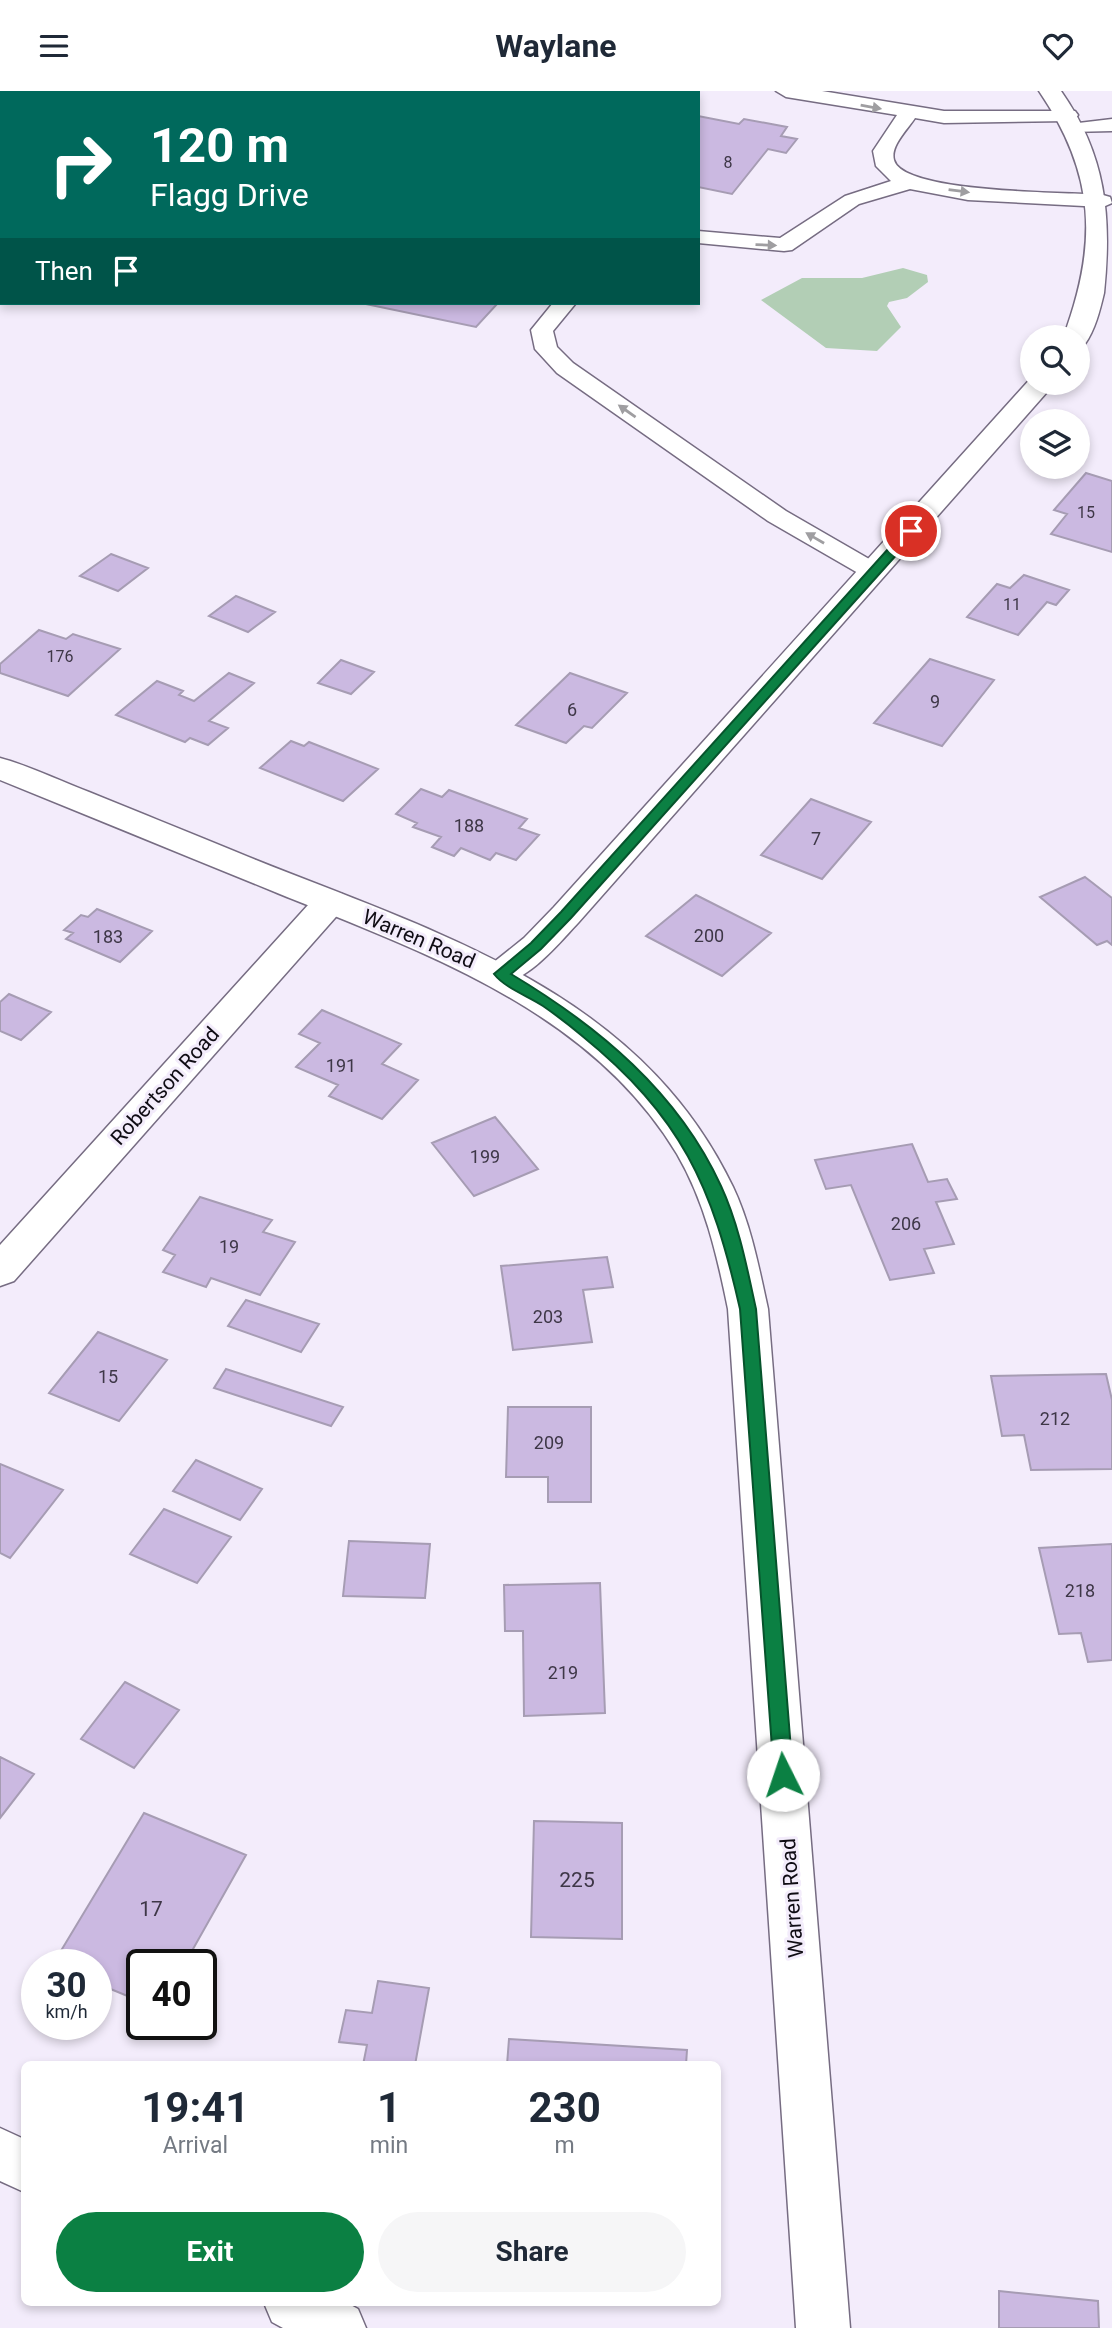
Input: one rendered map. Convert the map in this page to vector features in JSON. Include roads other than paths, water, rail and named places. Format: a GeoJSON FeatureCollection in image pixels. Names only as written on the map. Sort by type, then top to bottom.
{"type":"FeatureCollection","features":[{"type":"Feature","properties":{"kind":"street"},"geometry":{"type":"LineString","coordinates":[[1050,91],[1073,121],[1093,160],[1103,201],[1107,278],[1083,325]]}},
{"type":"Feature","properties":{"kind":"street"},"geometry":{"type":"LineString","coordinates":[[501,974],[536,946],[566,915],[1031,395]]}},
{"type":"Feature","properties":{"kind":"street","name":"Warren Road"},"geometry":{"type":"LineString","coordinates":[[0,768],[501,974],[549,1003],[623,1063],[657,1098],[686,1135],[708,1177],[734,1244],[748,1309],[823,2328]]}},
{"type":"Feature","properties":{"kind":"street","name":"Robertson Road"},"geometry":{"type":"LineString","coordinates":[[0,1271],[330,902]]}},
{"type":"Feature","properties":{"kind":"street"},"geometry":{"type":"LineString","coordinates":[[0,2154],[21,2164]]}},
{"type":"Feature","properties":{"kind":"street"},"geometry":{"type":"LineString","coordinates":[[297,2306],[339,2328]]}},
{"type":"Feature","properties":{"kind":"lane"},"geometry":{"type":"LineString","coordinates":[[786,91],[909,113],[974,119],[1073,121],[1112,125]]}},
{"type":"Feature","properties":{"kind":"lane"},"geometry":{"type":"LineString","coordinates":[[909,113],[883,151],[882,159],[886,168],[896,176],[910,182],[984,194],[1103,201]]}},
{"type":"Feature","properties":{"kind":"lane"},"geometry":{"type":"LineString","coordinates":[[700,237],[784,245],[852,200],[910,182]]}},
{"type":"Feature","properties":{"kind":"lane"},"geometry":{"type":"LineString","coordinates":[[563,305],[542,330],[546,349],[565,368],[777,516],[874,572]]}}]}
